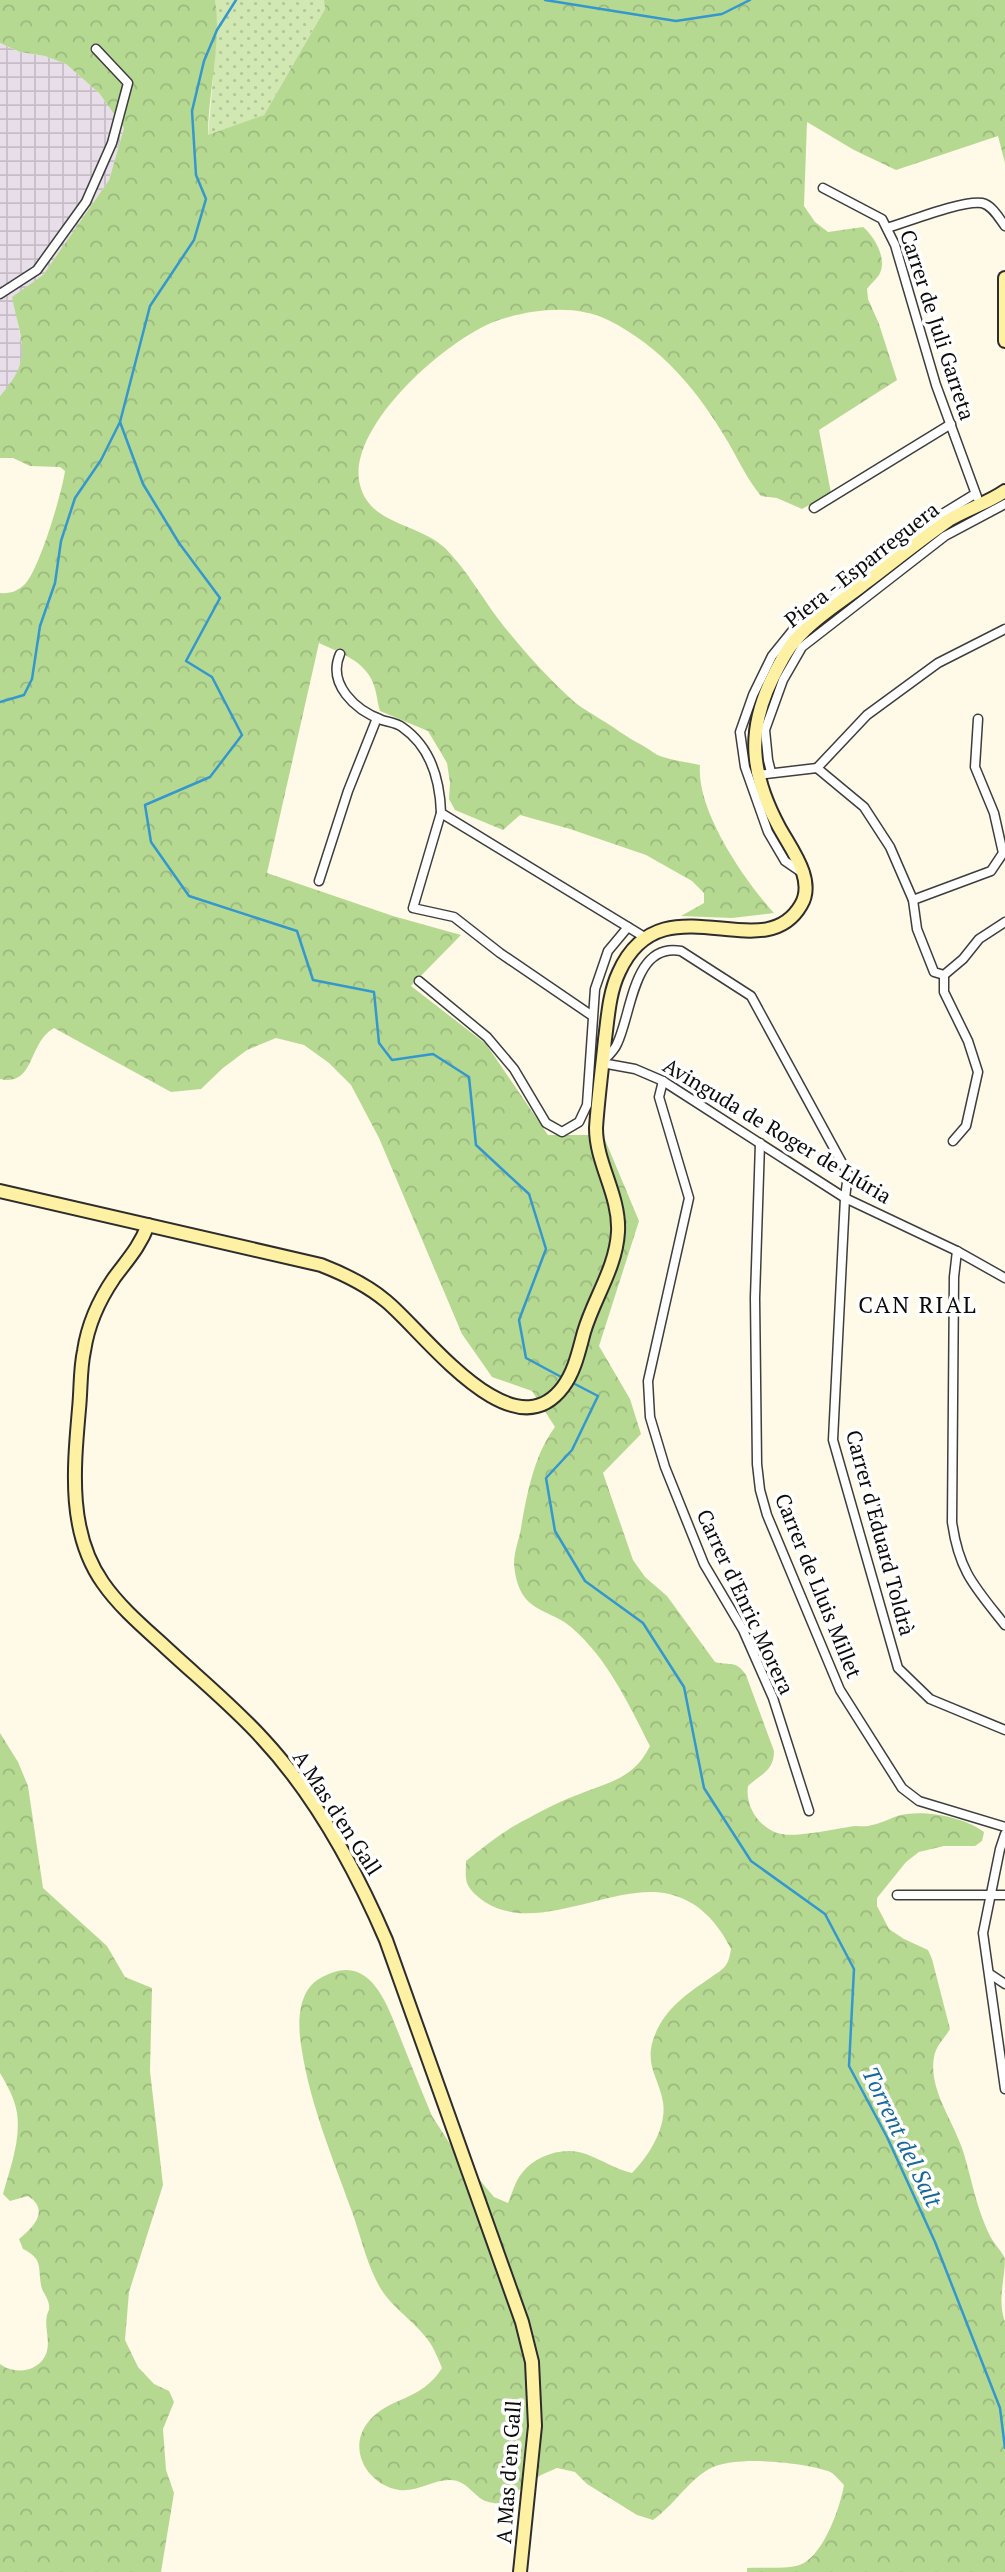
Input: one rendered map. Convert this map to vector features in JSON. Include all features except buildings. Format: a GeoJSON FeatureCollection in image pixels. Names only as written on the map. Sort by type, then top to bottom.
{"type":"FeatureCollection","features":[{"type":"Feature","properties":{"kind":"main road"},"geometry":{"type":"LineString","coordinates":[[1005,278],[1005,341]]}},
{"type":"Feature","properties":{"kind":"main road","name":"Piera - Esparreguera"},"geometry":{"type":"LineString","coordinates":[[802,872],[772,814],[758,775],[754,751],[758,712],[776,671],[795,640],[812,624],[979,499],[1005,491]]}},
{"type":"Feature","properties":{"kind":"main road"},"geometry":{"type":"LineString","coordinates":[[0,1191],[310,1261],[339,1272],[384,1299],[481,1391],[510,1405],[541,1404],[553,1397],[567,1381],[616,1249],[617,1212],[596,1138],[602,1063],[615,983],[625,959],[646,938],[672,927],[688,925],[753,931],[776,927],[790,919],[803,901],[805,888],[802,872]]}},
{"type":"Feature","properties":{"kind":"main road","name":"A Mas d'en Gall"},"geometry":{"type":"LineString","coordinates":[[148,1225],[136,1251],[115,1277],[96,1309],[84,1350],[77,1429],[75,1507],[80,1531],[102,1581],[117,1601],[263,1739],[302,1789],[335,1837],[364,1889],[386,1940],[522,2322],[532,2362],[535,2426],[520,2572]]}},
{"type":"Feature","properties":{"kind":"street"},"geometry":{"type":"LineString","coordinates":[[0,294],[37,270],[86,202],[112,143],[128,83],[96,49]]}},
{"type":"Feature","properties":{"kind":"street","name":"Carrer de Juli Garreta"},"geometry":{"type":"LineString","coordinates":[[823,188],[882,219],[895,245],[936,385],[979,499]]}},
{"type":"Feature","properties":{"kind":"street"},"geometry":{"type":"LineString","coordinates":[[887,229],[947,208],[982,203],[991,208],[1005,226]]}},
{"type":"Feature","properties":{"kind":"street"},"geometry":{"type":"LineString","coordinates":[[814,508],[951,424]]}},
{"type":"Feature","properties":{"kind":"street"},"geometry":{"type":"LineString","coordinates":[[802,872],[785,861],[768,832],[745,767],[740,732],[753,695],[772,656],[793,630],[944,513],[979,499]]}},
{"type":"Feature","properties":{"kind":"street"},"geometry":{"type":"LineString","coordinates":[[771,772],[765,730],[783,680],[802,647],[945,536],[1005,504]]}},
{"type":"Feature","properties":{"kind":"street"},"geometry":{"type":"LineString","coordinates":[[758,775],[817,768],[867,715],[938,663],[1005,629]]}},
{"type":"Feature","properties":{"kind":"street"},"geometry":{"type":"LineString","coordinates":[[340,654],[337,663],[338,681],[347,698],[377,718],[401,725],[424,748],[434,768],[441,813],[413,908],[454,917],[500,953],[591,1015]]}},
{"type":"Feature","properties":{"kind":"street"},"geometry":{"type":"LineString","coordinates":[[318,881],[348,791],[377,718]]}},
{"type":"Feature","properties":{"kind":"street"},"geometry":{"type":"LineString","coordinates":[[913,900],[991,871],[1003,853],[994,813],[975,767],[978,719]]}},
{"type":"Feature","properties":{"kind":"street"},"geometry":{"type":"LineString","coordinates":[[817,768],[864,807],[891,847],[913,900],[917,929],[928,958],[934,972],[944,975]]}},
{"type":"Feature","properties":{"kind":"street"},"geometry":{"type":"LineString","coordinates":[[441,813],[646,938]]}},
{"type":"Feature","properties":{"kind":"street"},"geometry":{"type":"LineString","coordinates":[[953,1141],[966,1126],[978,1072],[968,1041],[944,992],[944,975],[963,959],[979,939],[1005,922]]}},
{"type":"Feature","properties":{"kind":"street"},"geometry":{"type":"LineString","coordinates":[[419,981],[487,1037],[514,1069],[546,1124],[562,1132],[579,1122],[586,1105],[595,989],[608,951],[628,927]]}},
{"type":"Feature","properties":{"kind":"street","name":"Carrer d'Eduard Toldrà"},"geometry":{"type":"LineString","coordinates":[[602,1063],[617,1044],[645,964],[653,955],[668,949],[681,951],[751,996],[848,1174],[833,1440],[898,1668],[930,1699],[1005,1730]]}},
{"type":"Feature","properties":{"kind":"street","name":"Avinguda de Roger de Llúria"},"geometry":{"type":"LineString","coordinates":[[602,1063],[635,1069],[663,1081],[845,1198],[957,1251],[1005,1278]]}},
{"type":"Feature","properties":{"kind":"street","name":"Carrer d'Enric Morera"},"geometry":{"type":"LineString","coordinates":[[663,1081],[659,1097],[689,1198],[648,1381],[650,1417],[664,1467],[704,1564],[743,1630],[773,1698],[809,1811]]}},
{"type":"Feature","properties":{"kind":"street","name":"Carrer de Lluis Millet"},"geometry":{"type":"LineString","coordinates":[[760,1143],[755,1298],[757,1464],[767,1515],[840,1690],[902,1788],[919,1801],[1005,1827]]}},
{"type":"Feature","properties":{"kind":"street"},"geometry":{"type":"LineString","coordinates":[[957,1251],[954,1277],[952,1522],[962,1567],[1005,1625]]}},
{"type":"Feature","properties":{"kind":"street"},"geometry":{"type":"LineString","coordinates":[[1005,1834],[983,1933],[1005,2089]]}},
{"type":"Feature","properties":{"kind":"street"},"geometry":{"type":"LineString","coordinates":[[897,1895],[1005,1895]]}},
{"type":"Feature","properties":{"kind":"street"},"geometry":{"type":"LineString","coordinates":[[990,1974],[1005,1984]]}},
{"type":"Feature","properties":{"kind":"shaded area"},"geometry":{"type":"Polygon","coordinates":[[[0,43],[20,52],[45,56],[66,64],[99,93],[124,128],[109,180],[43,275],[13,297],[24,356],[16,379],[0,396],[0,43]]]}},
{"type":"Feature","properties":{"kind":"green space"},"geometry":{"type":"Polygon","coordinates":[[[0,0],[215,0],[217,33],[208,135],[264,115],[325,9],[324,0],[1005,0],[1005,163],[998,136],[896,170],[854,150],[807,122],[804,206],[815,222],[828,232],[863,227],[876,243],[882,263],[878,277],[867,289],[868,299],[897,380],[819,430],[831,493],[802,509],[777,498],[761,496],[717,423],[691,388],[662,357],[608,320],[568,310],[525,313],[499,320],[454,344],[406,387],[384,412],[369,437],[360,462],[360,485],[365,498],[384,516],[422,533],[445,548],[515,640],[573,701],[657,755],[700,765],[706,802],[724,843],[736,864],[774,913],[732,918],[681,916],[704,903],[704,893],[692,881],[646,855],[520,815],[503,830],[455,810],[449,799],[447,763],[428,731],[380,711],[374,686],[364,669],[350,658],[319,643],[267,873],[393,916],[461,935],[411,986],[486,1044],[548,1135],[603,1135],[639,1221],[599,1346],[630,1399],[641,1434],[603,1473],[633,1560],[645,1577],[667,1596],[715,1662],[736,1665],[746,1675],[774,1751],[769,1768],[748,1786],[749,1801],[754,1814],[764,1826],[785,1835],[868,1826],[916,1813],[958,1819],[984,1832],[982,1841],[975,1846],[944,1846],[919,1852],[906,1862],[877,1898],[877,1906],[889,1929],[928,1950],[932,1959],[950,2029],[935,2053],[935,2082],[960,2142],[985,2226],[1005,2259],[1001,2298],[1005,2322],[1005,2572],[747,2572],[747,2568],[796,2566],[805,2562],[822,2544],[844,2485],[830,2472],[802,2465],[751,2461],[734,2462],[709,2469],[653,2520],[637,2515],[587,2484],[575,2472],[557,2468],[541,2475],[499,2504],[483,2500],[457,2481],[443,2481],[406,2490],[388,2487],[369,2473],[363,2464],[359,2442],[369,2421],[386,2407],[425,2387],[442,2368],[427,2339],[381,2288],[369,2263],[321,2124],[303,2059],[300,2013],[308,1990],[319,1979],[337,1971],[351,1970],[364,1975],[374,1985],[390,2012],[432,2116],[452,2147],[494,2197],[508,2203],[522,2173],[535,2161],[551,2154],[578,2152],[632,2173],[650,2150],[664,2112],[651,2057],[657,2029],[676,2004],[725,1967],[731,1949],[706,1914],[690,1902],[669,1894],[648,1892],[625,1895],[552,1911],[528,1913],[506,1911],[485,1902],[467,1883],[466,1861],[489,1843],[553,1805],[628,1773],[650,1746],[616,1682],[596,1653],[571,1627],[527,1600],[519,1587],[514,1559],[529,1488],[542,1450],[555,1427],[532,1391],[492,1377],[462,1334],[379,1138],[351,1085],[329,1063],[304,1045],[276,1038],[247,1050],[201,1089],[171,1092],[54,1028],[40,1043],[20,1076],[11,1080],[0,1079],[0,593],[17,590],[31,576],[49,530],[65,471],[60,467],[30,466],[13,458],[0,458],[0,396],[17,371],[22,350],[12,297],[43,275],[109,180],[124,128],[99,93],[66,64],[45,56],[20,52],[0,43],[0,0]]]}},
{"type":"Feature","properties":{"kind":"green space"},"geometry":{"type":"Polygon","coordinates":[[[215,0],[324,0],[325,9],[264,115],[208,136],[217,30],[215,0]]]}},
{"type":"Feature","properties":{"kind":"green space"},"geometry":{"type":"Polygon","coordinates":[[[0,1733],[18,1762],[28,1786],[43,1888],[107,1946],[125,1977],[152,1988],[150,2071],[163,2185],[129,2292],[125,2340],[138,2367],[154,2384],[169,2391],[174,2402],[163,2429],[166,2470],[174,2493],[161,2572],[0,2572],[0,2364],[12,2370],[26,2370],[43,2360],[47,2349],[46,2320],[49,2309],[37,2260],[23,2249],[19,2239],[34,2225],[39,2213],[38,2208],[28,2196],[10,2201],[3,2194],[14,2154],[18,2123],[14,2103],[0,2073],[0,1733]]]}},
{"type":"Feature","properties":{"kind":"waterway"},"geometry":{"type":"LineString","coordinates":[[0,702],[24,695],[32,679],[40,626],[55,583],[61,541],[75,498],[101,460],[120,422],[150,306],[194,240],[206,199],[196,175],[192,111],[204,61],[217,30],[236,0]]}},
{"type":"Feature","properties":{"kind":"waterway"},"geometry":{"type":"LineString","coordinates":[[545,0],[676,21],[722,14],[750,0]]}},
{"type":"Feature","properties":{"kind":"waterway","name":"Torrent del Salt"},"geometry":{"type":"LineString","coordinates":[[120,422],[143,484],[179,543],[220,598],[186,661],[212,677],[242,735],[210,777],[145,805],[151,842],[189,896],[297,931],[313,980],[374,992],[379,1043],[392,1060],[433,1054],[469,1077],[476,1145],[529,1194],[546,1249],[519,1320],[526,1358],[565,1379]]}},
{"type":"Feature","properties":{"kind":"waterway","name":"Torrent del Salt"},"geometry":{"type":"LineString","coordinates":[[571,1382],[598,1396],[572,1450],[546,1478],[555,1531],[585,1581],[643,1623],[684,1687],[704,1788],[751,1861],[825,1914],[854,1969],[849,2066],[887,2137],[935,2242],[1000,2408],[1005,2448]]}},
{"type":"Feature","properties":{"kind":"district","name":"CAN RIAL"},"geometry":{"type":"Point","coordinates":[918,1305]}}]}
